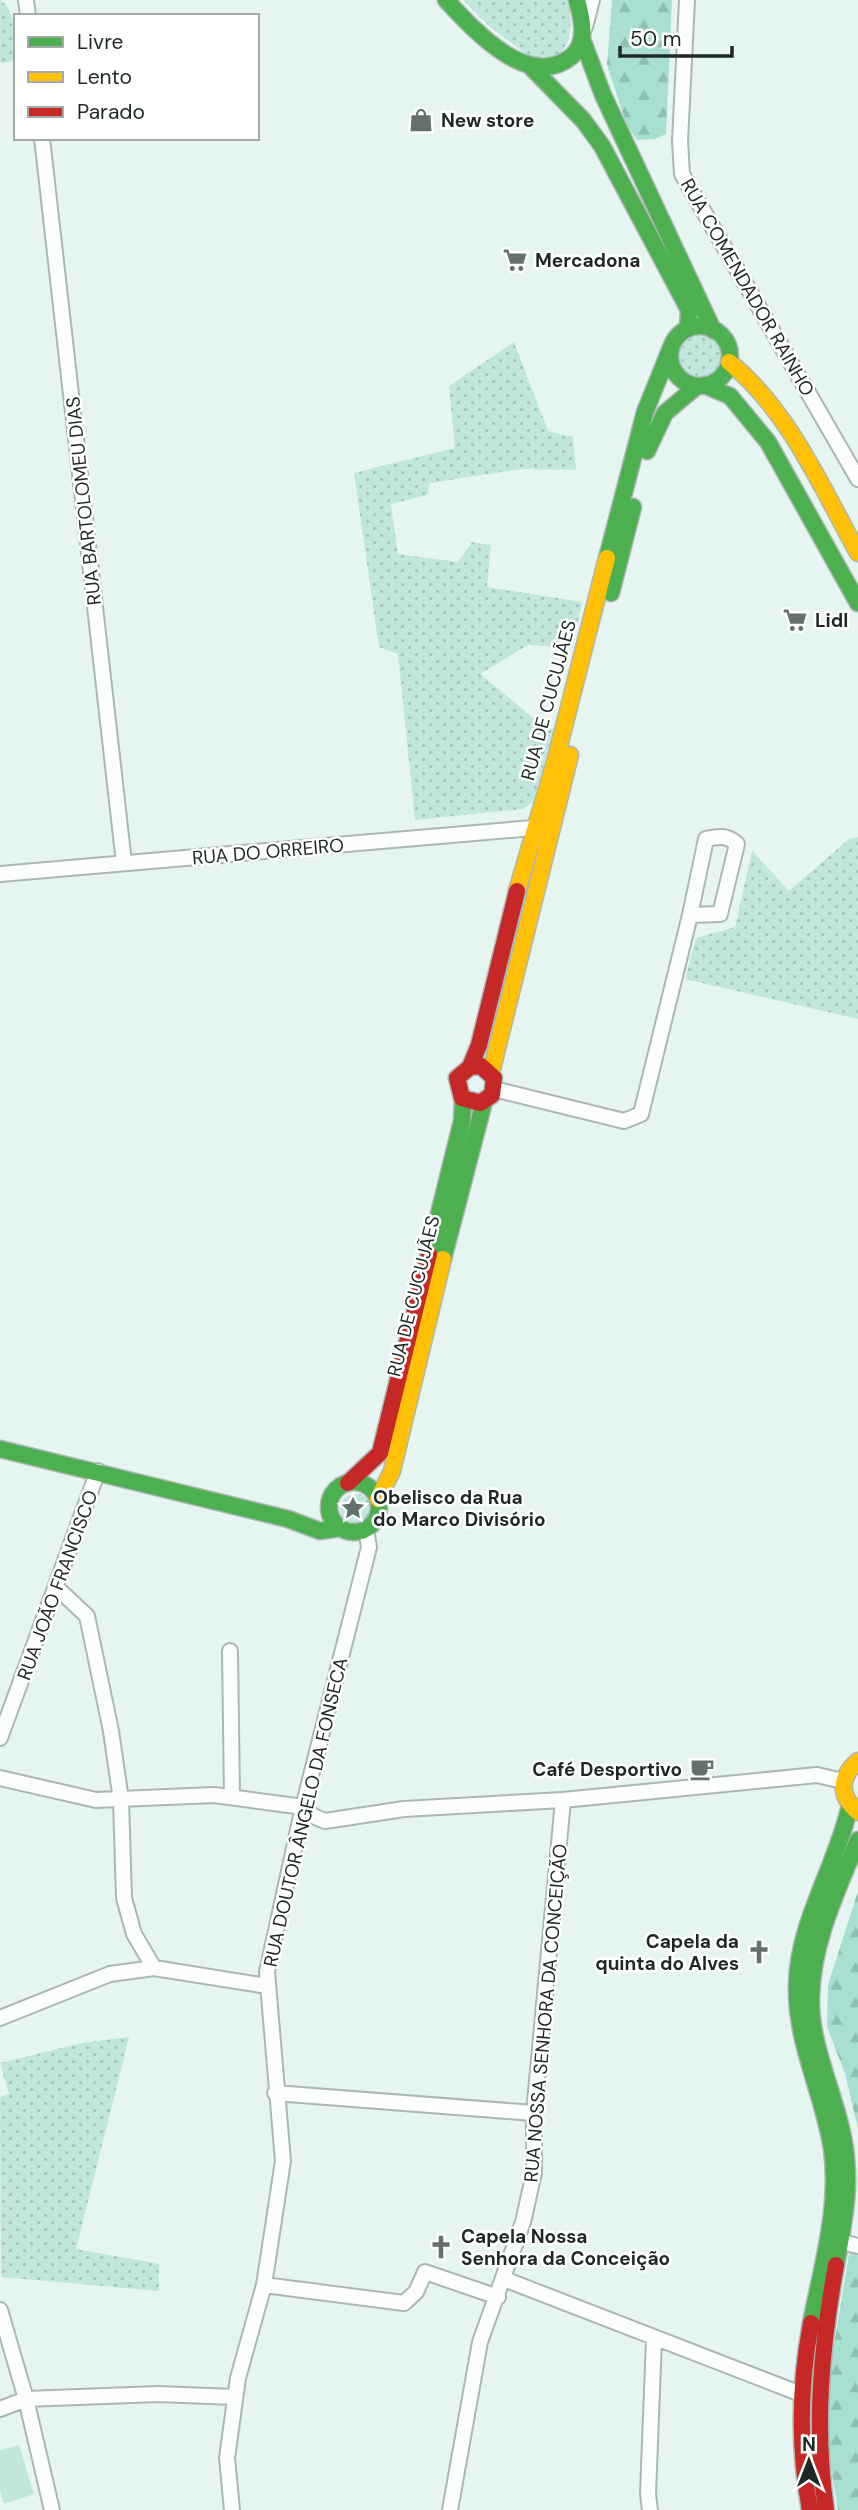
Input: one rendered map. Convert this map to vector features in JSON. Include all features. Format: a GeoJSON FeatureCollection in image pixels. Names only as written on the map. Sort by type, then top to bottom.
{"type":"FeatureCollection","features":[{"type":"Feature","properties":{"kind":"main road"},"geometry":{"type":"LineString","coordinates":[[446,0],[500,49],[530,66],[583,120],[618,171],[689,310],[688,329]]}},
{"type":"Feature","properties":{"kind":"main road"},"geometry":{"type":"LineString","coordinates":[[577,0],[583,36],[603,95],[713,330],[725,341],[729,362],[720,378],[700,386]]}},
{"type":"Feature","properties":{"kind":"main road"},"geometry":{"type":"LineString","coordinates":[[530,66],[551,67],[569,59],[583,36]]}},
{"type":"Feature","properties":{"kind":"main road"},"geometry":{"type":"LineString","coordinates":[[713,330],[701,327],[688,329],[672,345],[670,358],[674,371],[683,381],[730,396],[768,442],[858,603]]}},
{"type":"Feature","properties":{"kind":"main road","name":"RUA DE CUCUJÃES"},"geometry":{"type":"LineString","coordinates":[[378,1499],[392,1471],[472,1138],[493,1081],[544,827],[645,412],[672,345]]}},
{"type":"Feature","properties":{"kind":"main road"},"geometry":{"type":"LineString","coordinates":[[729,362],[740,368],[767,400],[858,552]]}},
{"type":"Feature","properties":{"kind":"main road","name":"RUA DE CUCUJÃES"},"geometry":{"type":"LineString","coordinates":[[348,1483],[380,1453],[462,1121],[463,1099],[456,1084],[460,1073],[470,1067],[479,1045],[544,827],[651,438],[666,411],[700,386]]}},
{"type":"Feature","properties":{"kind":"main road"},"geometry":{"type":"LineString","coordinates":[[470,1067],[481,1066],[493,1081]]}},
{"type":"Feature","properties":{"kind":"main road"},"geometry":{"type":"LineString","coordinates":[[463,1099],[473,1104],[484,1102]]}},
{"type":"Feature","properties":{"kind":"main road"},"geometry":{"type":"LineString","coordinates":[[0,1449],[288,1519],[320,1531],[340,1528],[354,1533],[366,1530],[377,1518],[378,1499],[368,1486],[348,1483],[337,1488],[330,1499],[311,1514],[288,1519]]}},
{"type":"Feature","properties":{"kind":"main road"},"geometry":{"type":"LineString","coordinates":[[330,1499],[330,1516],[340,1528]]}},
{"type":"Feature","properties":{"kind":"main road"},"geometry":{"type":"LineString","coordinates":[[810,2510],[801,2445],[801,2394],[831,2218],[834,2165],[801,2036],[796,1973],[802,1936],[854,1808],[843,1794],[843,1781],[851,1766],[858,1761]]}},
{"type":"Feature","properties":{"kind":"main road"},"geometry":{"type":"LineString","coordinates":[[826,2510],[820,2477],[816,2398],[849,2198],[850,2168],[842,2123],[813,2024],[811,1982],[820,1939],[858,1840]]}},
{"type":"Feature","properties":{"kind":"street"},"geometry":{"type":"LineString","coordinates":[[583,36],[592,0]]}},
{"type":"Feature","properties":{"kind":"street","name":"RUA COMENDADOR RAINHO"},"geometry":{"type":"LineString","coordinates":[[687,0],[680,142],[682,174],[858,479]]}},
{"type":"Feature","properties":{"kind":"street","name":"RUA BARTOLOMEU DIAS"},"geometry":{"type":"LineString","coordinates":[[42,140],[124,863]]}},
{"type":"Feature","properties":{"kind":"street","name":"RUA DO ORREIRO"},"geometry":{"type":"LineString","coordinates":[[0,874],[544,827]]}},
{"type":"Feature","properties":{"kind":"street"},"geometry":{"type":"LineString","coordinates":[[493,1081],[624,1121],[641,1114],[706,839],[719,836],[730,838],[737,844],[720,914],[690,915]]}},
{"type":"Feature","properties":{"kind":"street","name":"RUA JOÃO FRANCISCO"},"geometry":{"type":"LineString","coordinates":[[0,1738],[98,1471]]}},
{"type":"Feature","properties":{"kind":"street","name":"RUA DOUTOR ÂNGELO DA FONSECA"},"geometry":{"type":"LineString","coordinates":[[232,2510],[227,2458],[235,2397],[264,2285],[283,2161],[275,2093],[267,1972],[303,1807],[369,1547],[366,1530]]}},
{"type":"Feature","properties":{"kind":"street"},"geometry":{"type":"LineString","coordinates":[[57,1588],[87,1616],[111,1731],[121,1800],[124,1898],[134,1934],[154,1968]]}},
{"type":"Feature","properties":{"kind":"street"},"geometry":{"type":"LineString","coordinates":[[230,1651],[232,1796]]}},
{"type":"Feature","properties":{"kind":"street"},"geometry":{"type":"LineString","coordinates":[[0,1778],[83,1799],[232,1796],[303,1807],[313,1816],[325,1821],[404,1809],[563,1800],[817,1775],[843,1781]]}},
{"type":"Feature","properties":{"kind":"street","name":"RUA NOSSA SENHORA DA CONCEIÇÃO"},"geometry":{"type":"LineString","coordinates":[[450,2510],[481,2342],[504,2279],[534,2173],[534,2113],[563,1800]]}},
{"type":"Feature","properties":{"kind":"street"},"geometry":{"type":"LineString","coordinates":[[0,2018],[110,1974],[154,1968],[267,1986]]}},
{"type":"Feature","properties":{"kind":"street"},"geometry":{"type":"LineString","coordinates":[[275,2093],[534,2113]]}},
{"type":"Feature","properties":{"kind":"street"},"geometry":{"type":"LineString","coordinates":[[841,2242],[858,2246]]}},
{"type":"Feature","properties":{"kind":"street"},"geometry":{"type":"LineString","coordinates":[[264,2285],[379,2302],[404,2303],[416,2292],[425,2272],[498,2297]]}},
{"type":"Feature","properties":{"kind":"street"},"geometry":{"type":"LineString","coordinates":[[504,2279],[801,2394]]}},
{"type":"Feature","properties":{"kind":"street"},"geometry":{"type":"LineString","coordinates":[[0,2310],[26,2399],[52,2510]]}},
{"type":"Feature","properties":{"kind":"street"},"geometry":{"type":"LineString","coordinates":[[650,2510],[649,2442],[654,2339]]}},
{"type":"Feature","properties":{"kind":"street"},"geometry":{"type":"LineString","coordinates":[[0,2409],[26,2399],[158,2394],[235,2397]]}},
{"type":"Feature","properties":{"kind":"green space"},"geometry":{"type":"Polygon","coordinates":[[[0,0],[6,5],[13,19],[14,61],[0,63],[0,0]]]}},
{"type":"Feature","properties":{"kind":"green space"},"geometry":{"type":"Polygon","coordinates":[[[463,0],[569,0],[570,33],[567,42],[563,50],[556,55],[546,59],[533,59],[491,28],[463,0]]]}},
{"type":"Feature","properties":{"kind":"green space"},"geometry":{"type":"Polygon","coordinates":[[[612,0],[672,0],[666,134],[655,139],[637,140],[627,126],[607,65],[612,0]]]}},
{"type":"Feature","properties":{"kind":"green space"},"geometry":{"type":"Polygon","coordinates":[[[702,335],[718,342],[725,358],[718,374],[702,381],[686,374],[679,358],[686,342],[702,335]]]}},
{"type":"Feature","properties":{"kind":"green space"},"geometry":{"type":"Polygon","coordinates":[[[514,342],[548,431],[573,437],[576,470],[521,469],[430,483],[427,495],[391,504],[398,554],[458,562],[472,542],[491,545],[487,587],[582,602],[573,648],[528,645],[480,674],[543,726],[554,729],[533,802],[523,809],[415,820],[398,654],[379,647],[354,473],[455,448],[449,386],[514,342]]]}},
{"type":"Feature","properties":{"kind":"green space"},"geometry":{"type":"Polygon","coordinates":[[[858,837],[858,1019],[685,979],[696,938],[735,927],[752,851],[789,891],[849,839],[858,837]]]}},
{"type":"Feature","properties":{"kind":"green space"},"geometry":{"type":"Polygon","coordinates":[[[356,1494],[368,1498],[372,1510],[368,1522],[356,1526],[344,1522],[340,1510],[344,1498],[356,1494]]]}},
{"type":"Feature","properties":{"kind":"green space"},"geometry":{"type":"Polygon","coordinates":[[[858,1891],[858,2129],[845,2073],[827,2027],[828,1985],[858,1891]]]}},
{"type":"Feature","properties":{"kind":"green space"},"geometry":{"type":"Polygon","coordinates":[[[129,2037],[76,2249],[159,2264],[159,2291],[1,2277],[0,2097],[9,2094],[0,2063],[82,2043],[129,2037]]]}},
{"type":"Feature","properties":{"kind":"green space"},"geometry":{"type":"Polygon","coordinates":[[[858,2252],[858,2510],[838,2510],[828,2452],[829,2376],[849,2254],[858,2252]]]}},
{"type":"Feature","properties":{"kind":"green space"},"geometry":{"type":"Polygon","coordinates":[[[19,2445],[34,2494],[4,2504],[0,2490],[0,2450],[19,2445]]]}},
{"type":"Feature","properties":{"kind":"traffic: fast"},"geometry":{"type":"LineString","coordinates":[[446,0],[486,40],[520,62],[538,67],[555,65],[572,56],[577,50],[582,37],[577,0]]}},
{"type":"Feature","properties":{"kind":"traffic: fast"},"geometry":{"type":"LineString","coordinates":[[582,39],[603,95],[713,330]]}},
{"type":"Feature","properties":{"kind":"traffic: fast"},"geometry":{"type":"LineString","coordinates":[[530,66],[583,120],[602,146],[689,310],[688,329]]}},
{"type":"Feature","properties":{"kind":"traffic: fast"},"geometry":{"type":"LineString","coordinates":[[700,326],[721,335],[730,356],[721,377],[700,386],[679,377],[670,356],[679,335],[700,326]]}},
{"type":"Feature","properties":{"kind":"traffic: fast"},"geometry":{"type":"LineString","coordinates":[[607,558],[645,412],[672,345]]}},
{"type":"Feature","properties":{"kind":"traffic: fast"},"geometry":{"type":"LineString","coordinates":[[704,385],[730,396],[768,442],[858,603]]}},
{"type":"Feature","properties":{"kind":"traffic: fast"},"geometry":{"type":"LineString","coordinates":[[647,451],[665,413],[697,386]]}},
{"type":"Feature","properties":{"kind":"traffic: fast"},"geometry":{"type":"LineString","coordinates":[[611,593],[633,507]]}},
{"type":"Feature","properties":{"kind":"traffic: fast"},"geometry":{"type":"LineString","coordinates":[[429,1254],[462,1121],[463,1099]]}},
{"type":"Feature","properties":{"kind":"traffic: fast"},"geometry":{"type":"LineString","coordinates":[[443,1259],[484,1102]]}},
{"type":"Feature","properties":{"kind":"traffic: fast"},"geometry":{"type":"LineString","coordinates":[[0,1449],[288,1519],[320,1531],[340,1528]]}},
{"type":"Feature","properties":{"kind":"traffic: fast"},"geometry":{"type":"LineString","coordinates":[[354,1482],[372,1489],[379,1507],[372,1525],[354,1532],[336,1525],[329,1507],[336,1489],[354,1482]]}},
{"type":"Feature","properties":{"kind":"traffic: fast"},"geometry":{"type":"LineString","coordinates":[[811,2323],[829,2237],[834,2171],[828,2128],[800,2026],[797,1983],[804,1937],[837,1849],[850,1805]]}},
{"type":"Feature","properties":{"kind":"traffic: fast"},"geometry":{"type":"LineString","coordinates":[[836,2265],[845,2213],[847,2163],[841,2128],[814,2031],[812,1977],[834,1898],[858,1840]]}},
{"type":"Feature","properties":{"kind":"traffic: slow"},"geometry":{"type":"LineString","coordinates":[[729,362],[750,381],[786,426],[817,476],[858,553]]}},
{"type":"Feature","properties":{"kind":"traffic: slow"},"geometry":{"type":"LineString","coordinates":[[517,891],[556,758],[607,558]]}},
{"type":"Feature","properties":{"kind":"traffic: slow"},"geometry":{"type":"LineString","coordinates":[[491,1073],[570,755]]}},
{"type":"Feature","properties":{"kind":"traffic: slow"},"geometry":{"type":"LineString","coordinates":[[378,1499],[392,1471],[443,1259]]}},
{"type":"Feature","properties":{"kind":"traffic: slow"},"geometry":{"type":"LineString","coordinates":[[858,1761],[847,1773],[844,1786],[847,1800],[858,1812]]}},
{"type":"Feature","properties":{"kind":"traffic: jam"},"geometry":{"type":"LineString","coordinates":[[470,1067],[481,1066],[494,1078],[492,1095],[480,1103],[462,1098],[457,1078],[470,1067],[479,1045],[517,891]]}},
{"type":"Feature","properties":{"kind":"traffic: jam"},"geometry":{"type":"LineString","coordinates":[[348,1483],[380,1453],[429,1254]]}},
{"type":"Feature","properties":{"kind":"traffic: jam"},"geometry":{"type":"LineString","coordinates":[[826,2510],[820,2448],[821,2388],[826,2327],[836,2265]]}},
{"type":"Feature","properties":{"kind":"traffic: jam"},"geometry":{"type":"LineString","coordinates":[[810,2510],[803,2463],[802,2393],[811,2323]]}},
{"type":"Feature","properties":{"kind":"place","name":"New store"},"geometry":{"type":"Point","coordinates":[421,120]}},
{"type":"Feature","properties":{"kind":"place","name":"Mercadona"},"geometry":{"type":"Point","coordinates":[515,260]}},
{"type":"Feature","properties":{"kind":"place","name":"Lidl"},"geometry":{"type":"Point","coordinates":[795,620]}},
{"type":"Feature","properties":{"kind":"place","name":"Obelisco da Rua do Marco Divisório"},"geometry":{"type":"Point","coordinates":[353,1508]}},
{"type":"Feature","properties":{"kind":"place","name":"Café Desportivo"},"geometry":{"type":"Point","coordinates":[702,1769]}},
{"type":"Feature","properties":{"kind":"place","name":"Capela da quinta do Alves"},"geometry":{"type":"Point","coordinates":[759,1952]}},
{"type":"Feature","properties":{"kind":"place","name":"Capela Nossa Senhora da Conceição"},"geometry":{"type":"Point","coordinates":[441,2247]}}]}
